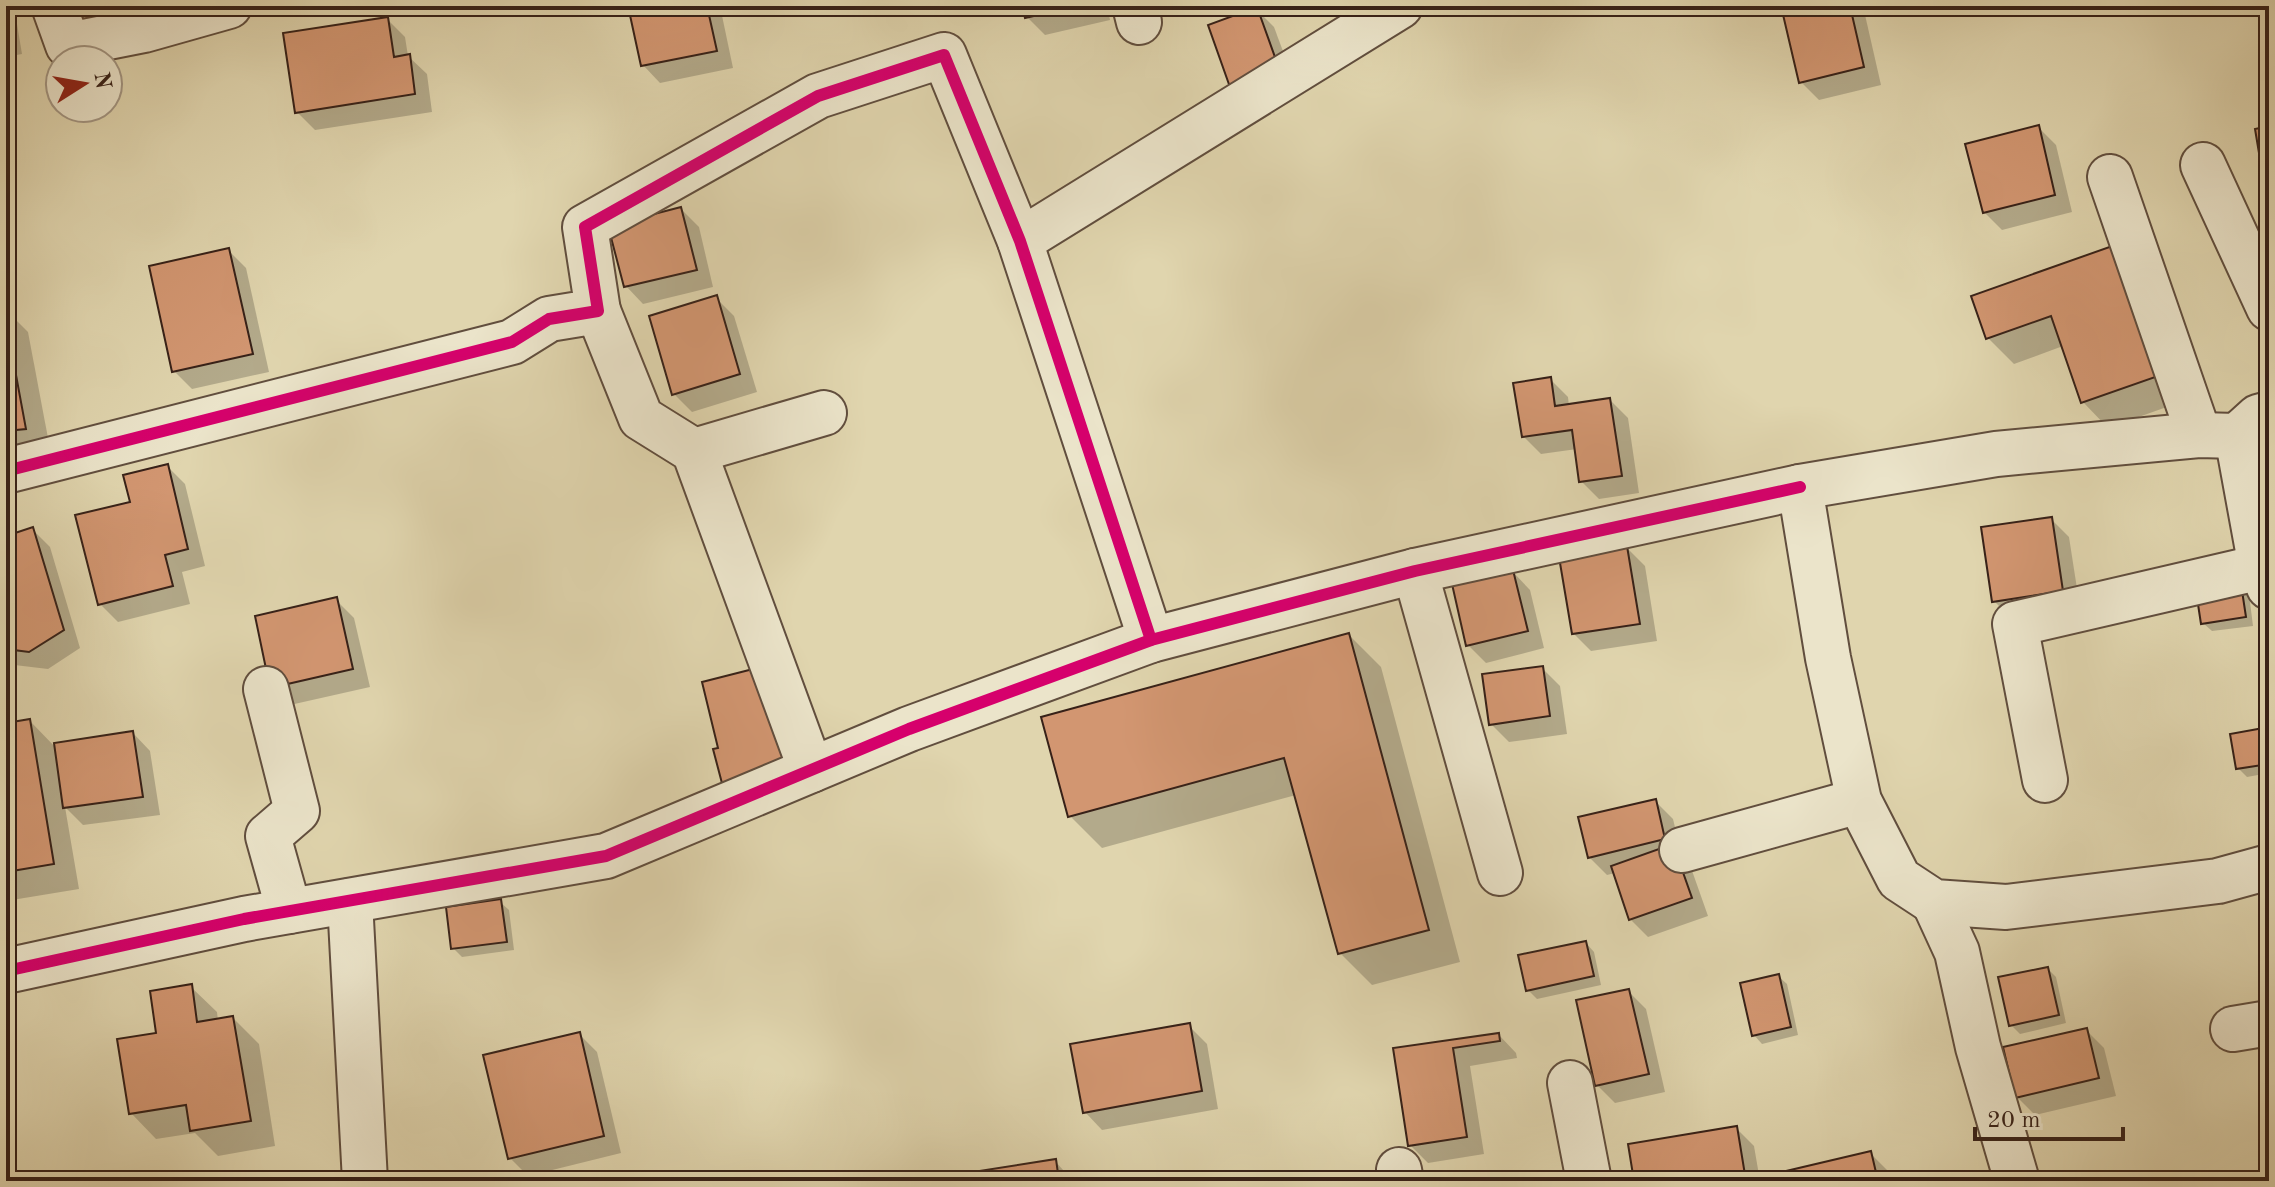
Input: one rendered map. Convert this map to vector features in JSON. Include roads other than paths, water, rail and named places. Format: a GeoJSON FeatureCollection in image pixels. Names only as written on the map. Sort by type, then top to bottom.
{"type":"FeatureCollection","features":[{"type":"Feature","properties":{"kind":"street"},"geometry":{"type":"LineString","coordinates":[[54,6],[68,45],[144,30],[229,6]]}},
{"type":"Feature","properties":{"kind":"street"},"geometry":{"type":"LineString","coordinates":[[1020,241],[1400,6]]}},
{"type":"Feature","properties":{"kind":"street"},"geometry":{"type":"LineString","coordinates":[[811,770],[694,451],[641,418],[598,311],[585,227],[818,96],[944,55],[1020,241],[1151,640]]}},
{"type":"Feature","properties":{"kind":"street"},"geometry":{"type":"LineString","coordinates":[[2203,165],[2269,308]]}},
{"type":"Feature","properties":{"kind":"street"},"geometry":{"type":"LineString","coordinates":[[2045,780],[2015,624],[2265,577],[2235,428],[2110,177]]}},
{"type":"Feature","properties":{"kind":"street"},"geometry":{"type":"LineString","coordinates":[[6,471],[512,342],[549,319],[598,311]]}},
{"type":"Feature","properties":{"kind":"street"},"geometry":{"type":"LineString","coordinates":[[694,451],[824,413]]}},
{"type":"Feature","properties":{"kind":"street"},"geometry":{"type":"LineString","coordinates":[[6,971],[289,911],[606,856],[909,729],[1151,640],[1415,571],[1800,487],[1996,454],[2235,428]]}},
{"type":"Feature","properties":{"kind":"street"},"geometry":{"type":"LineString","coordinates":[[1800,487],[1828,658],[1859,801],[1899,879],[1934,902],[2006,907],[2218,881],[2269,867]]}},
{"type":"Feature","properties":{"kind":"street"},"geometry":{"type":"LineString","coordinates":[[1415,571],[1500,873]]}},
{"type":"Feature","properties":{"kind":"street"},"geometry":{"type":"LineString","coordinates":[[266,689],[297,811],[268,836],[289,911]]}},
{"type":"Feature","properties":{"kind":"street"},"geometry":{"type":"LineString","coordinates":[[1682,850],[1859,801]]}},
{"type":"Feature","properties":{"kind":"street"},"geometry":{"type":"LineString","coordinates":[[350,901],[365,1181]]}},
{"type":"Feature","properties":{"kind":"street"},"geometry":{"type":"LineString","coordinates":[[1934,902],[1957,952],[1978,1047],[2017,1181]]}},
{"type":"Feature","properties":{"kind":"street"},"geometry":{"type":"LineString","coordinates":[[1570,1083],[1589,1181]]}}]}
